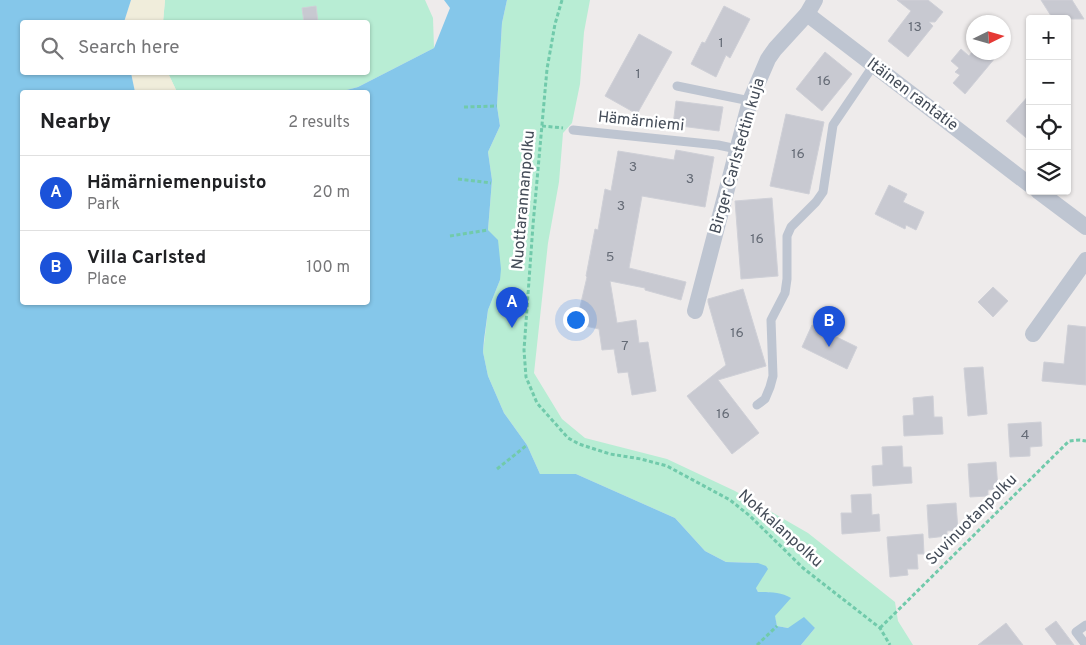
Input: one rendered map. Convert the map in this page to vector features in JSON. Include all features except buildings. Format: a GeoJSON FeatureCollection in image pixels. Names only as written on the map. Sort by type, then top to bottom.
{"type":"FeatureCollection","features":[{"type":"Feature","properties":{"kind":"street","name":"Itäinen rantatie"},"geometry":{"type":"LineString","coordinates":[[811,7],[873,66],[1026,182]]}},
{"type":"Feature","properties":{"kind":"street","name":"Birger Carlstedtin kuja"},"geometry":{"type":"LineString","coordinates":[[695,311],[750,101],[768,59],[811,7]]}},
{"type":"Feature","properties":{"kind":"street"},"geometry":{"type":"LineString","coordinates":[[1043,195],[1086,227]]}},
{"type":"Feature","properties":{"kind":"street"},"geometry":{"type":"LineString","coordinates":[[1033,334],[1086,260]]}},
{"type":"Feature","properties":{"kind":"lane"},"geometry":{"type":"LineString","coordinates":[[757,405],[765,399],[773,376],[771,320],[785,293],[787,279],[787,236],[791,227],[816,202],[823,192],[833,125],[873,66]]}},
{"type":"Feature","properties":{"kind":"lane"},"geometry":{"type":"LineString","coordinates":[[677,86],[750,101]]}},
{"type":"Feature","properties":{"kind":"lane","name":"Hämärniemi"},"geometry":{"type":"LineString","coordinates":[[573,130],[718,145],[737,149]]}},
{"type":"Feature","properties":{"kind":"lane"},"geometry":{"type":"LineString","coordinates":[[1086,625],[1076,632],[1086,645]]}},
{"type":"Feature","properties":{"kind":"path","name":"Nuottarannanpolku"},"geometry":{"type":"LineString","coordinates":[[556,425],[536,402],[526,377],[524,350],[547,69],[555,24],[562,0]]}},
{"type":"Feature","properties":{"kind":"path"},"geometry":{"type":"LineString","coordinates":[[464,107],[497,106]]}},
{"type":"Feature","properties":{"kind":"path","name":"Hämärniemi"},"geometry":{"type":"LineString","coordinates":[[542,126],[573,130]]}},
{"type":"Feature","properties":{"kind":"path"},"geometry":{"type":"LineString","coordinates":[[458,179],[491,184]]}},
{"type":"Feature","properties":{"kind":"path"},"geometry":{"type":"LineString","coordinates":[[450,236],[488,230]]}},
{"type":"Feature","properties":{"kind":"path","name":"Nokkalanpolku"},"geometry":{"type":"LineString","coordinates":[[556,425],[568,438],[580,444],[610,454],[667,466],[730,500],[750,516],[803,568],[880,628],[890,645]]}},
{"type":"Feature","properties":{"kind":"path","name":"Suvinuotanpolku"},"geometry":{"type":"LineString","coordinates":[[880,628],[1069,441],[1086,441]]}},
{"type":"Feature","properties":{"kind":"path"},"geometry":{"type":"LineString","coordinates":[[497,468],[527,445]]}},
{"type":"Feature","properties":{"kind":"path"},"geometry":{"type":"LineString","coordinates":[[757,645],[777,626]]}},
{"type":"Feature","properties":{"kind":"green space"},"geometry":{"type":"Polygon","coordinates":[[[165,0],[425,0],[433,18],[434,48],[358,87],[347,90],[176,90],[169,75],[370,75],[370,20],[163,20],[165,0]]]}},
{"type":"Feature","properties":{"kind":"green space"},"geometry":{"type":"Polygon","coordinates":[[[507,0],[590,0],[584,32],[580,84],[572,123],[563,133],[559,182],[548,243],[534,373],[562,419],[585,438],[667,459],[735,491],[808,533],[895,602],[898,621],[913,645],[801,645],[815,628],[777,626],[769,592],[758,592],[756,588],[758,563],[726,562],[705,551],[675,518],[576,474],[540,474],[527,445],[504,413],[488,376],[483,352],[488,310],[500,280],[488,230],[492,180],[488,152],[500,126],[497,106],[502,23],[507,0]]]}},
{"type":"Feature","properties":{"kind":"sand"},"geometry":{"type":"Polygon","coordinates":[[[131,0],[165,0],[163,20],[125,20],[131,0]]]}},
{"type":"Feature","properties":{"kind":"sand"},"geometry":{"type":"Polygon","coordinates":[[[131,75],[169,75],[176,90],[135,90],[131,75]]]}},
{"type":"Feature","properties":{"kind":"water"},"geometry":{"type":"Polygon","coordinates":[[[0,0],[131,0],[125,20],[20,20],[20,75],[131,75],[135,90],[20,90],[20,305],[370,305],[370,90],[347,90],[358,87],[434,48],[450,8],[444,0],[507,0],[502,23],[497,106],[500,126],[488,152],[492,180],[488,230],[498,240],[501,269],[500,280],[488,310],[483,352],[488,376],[504,413],[527,445],[540,474],[576,474],[675,518],[705,551],[726,562],[758,563],[766,566],[768,569],[756,588],[758,592],[779,593],[791,598],[775,616],[777,626],[788,628],[804,617],[815,628],[801,645],[0,645],[0,0]]]}},
{"type":"Feature","properties":{"kind":"place","name":"Hämärniemenpuisto"},"geometry":{"type":"Point","coordinates":[512,328]}},
{"type":"Feature","properties":{"kind":"place","name":"Villa Carlsted"},"geometry":{"type":"Point","coordinates":[829,347]}}]}
